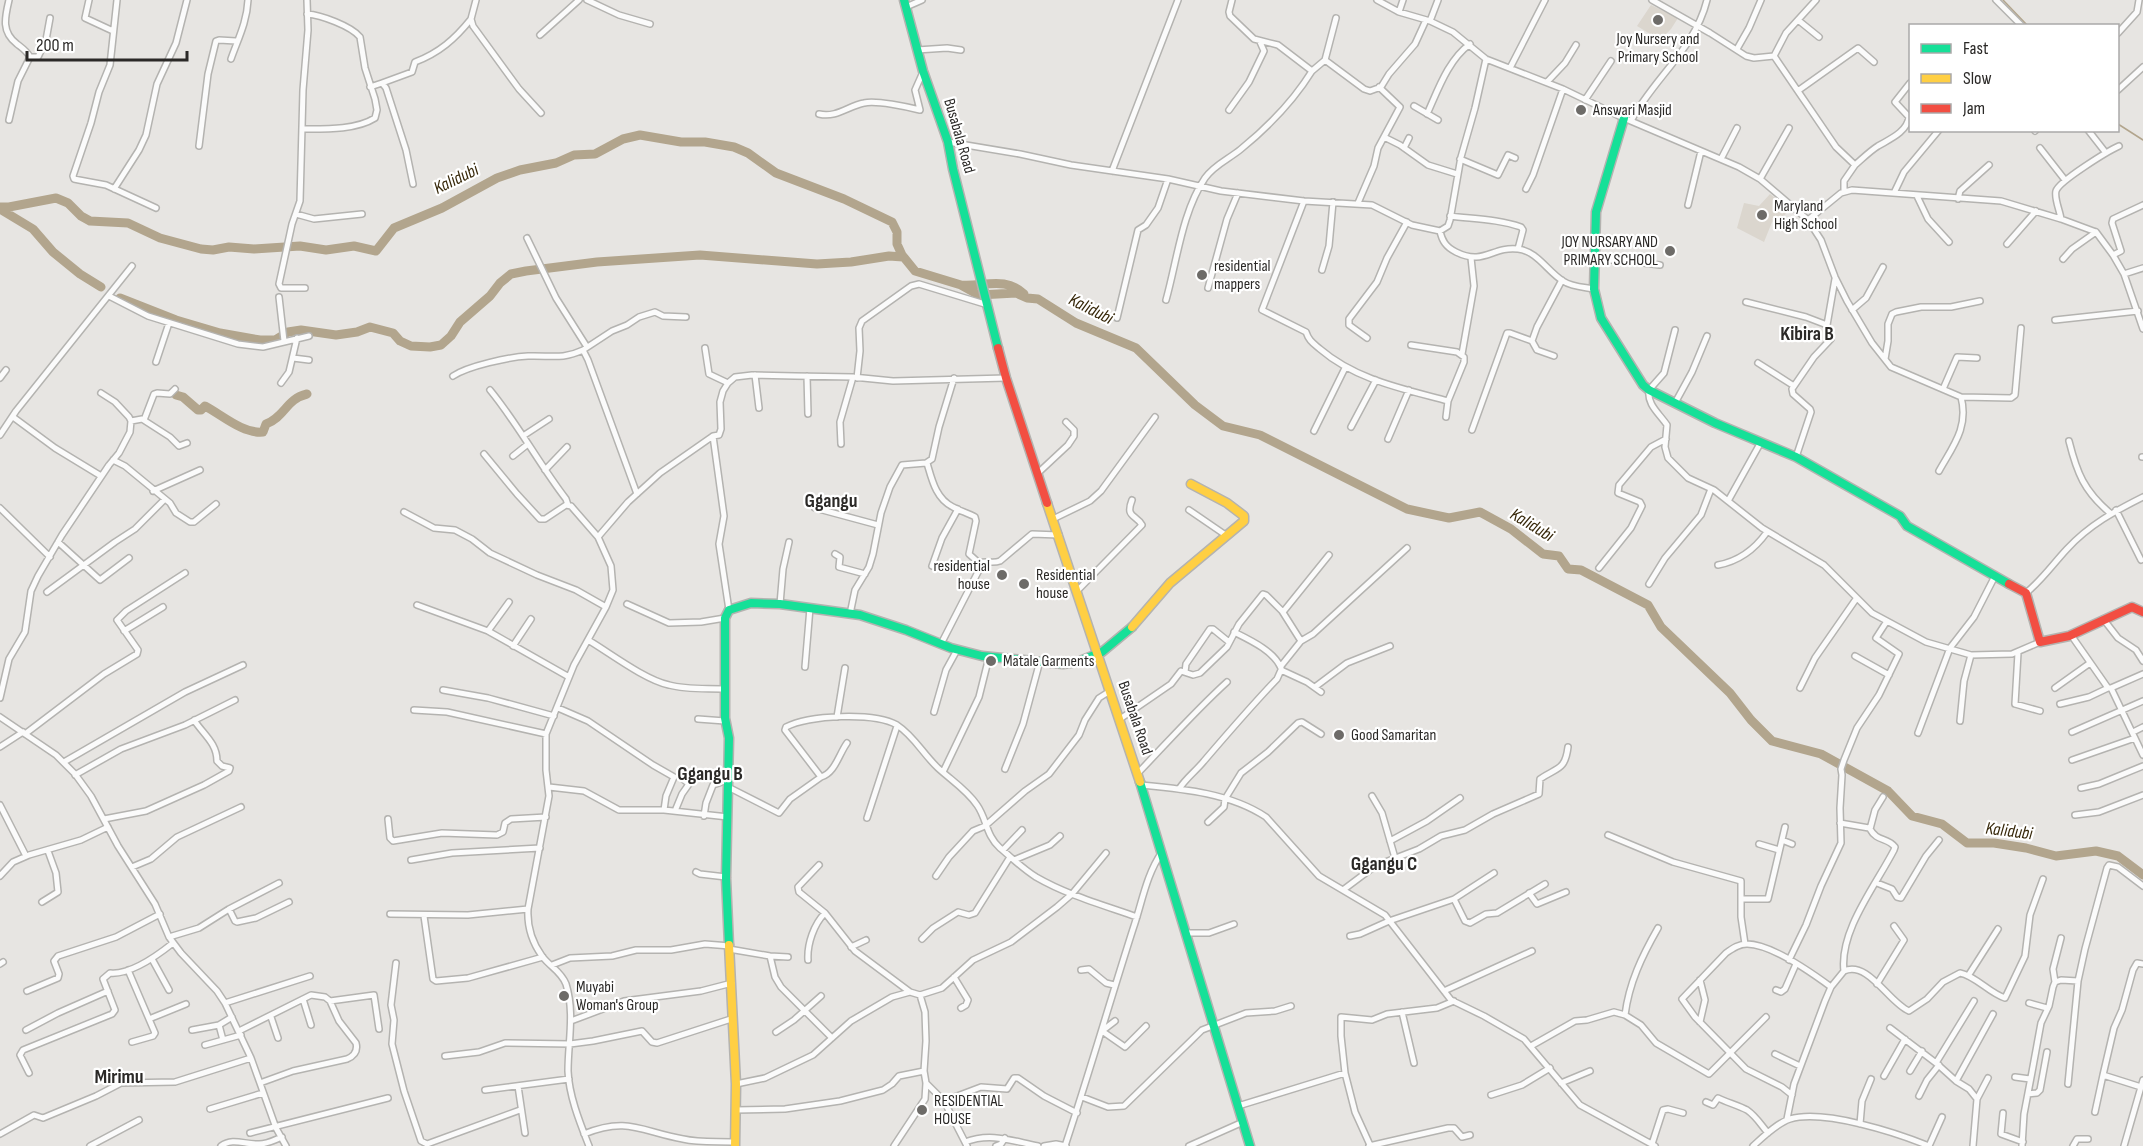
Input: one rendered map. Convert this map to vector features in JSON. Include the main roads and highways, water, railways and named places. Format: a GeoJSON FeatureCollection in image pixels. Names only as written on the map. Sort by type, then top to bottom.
{"type":"FeatureCollection","features":[{"type":"Feature","properties":{"kind":"waterway"},"geometry":{"type":"LineString","coordinates":[[2003,0],[2026,24]]}},
{"type":"Feature","properties":{"kind":"waterway"},"geometry":{"type":"LineString","coordinates":[[2119,125],[2143,140]]}},
{"type":"Feature","properties":{"kind":"waterway","name":"Kalidubi"},"geometry":{"type":"LineString","coordinates":[[0,207],[56,198],[68,203],[81,216],[90,221],[128,223],[160,238],[201,249],[300,246],[326,250],[354,246],[376,251],[394,228],[442,208],[497,178],[520,170],[556,163],[574,155],[595,154],[623,139],[640,135],[734,147],[748,153],[776,173],[844,199],[892,222],[897,232],[897,244],[902,255],[915,271],[961,285],[979,295],[1016,293],[1027,298],[1038,299],[1076,323],[1136,348],[1195,405],[1223,426],[1260,435],[1407,509],[1449,518],[1480,512],[1511,529],[1543,554],[1559,556],[1568,569],[1581,570],[1648,605],[1661,627],[1730,693],[1751,720],[1772,741],[1821,754],[1888,791],[1912,816],[1942,824],[1967,843],[1994,843],[2056,856],[2096,851],[2118,856],[2143,875]]}},
{"type":"Feature","properties":{"kind":"waterway","name":"Kalidubi"},"geometry":{"type":"LineString","coordinates":[[0,209],[33,229],[53,252],[80,274],[101,287]]}},
{"type":"Feature","properties":{"kind":"waterway","name":"Kalidubi"},"geometry":{"type":"LineString","coordinates":[[120,298],[176,320],[220,333],[260,340],[275,340],[288,332],[301,330],[336,335],[357,332],[370,327],[393,333],[400,341],[411,346],[430,347],[441,345],[451,336],[460,322],[511,274],[526,271],[597,262],[700,255],[817,264],[889,256],[903,257]]}},
{"type":"Feature","properties":{"kind":"waterway"},"geometry":{"type":"LineString","coordinates":[[961,285],[1010,285],[1024,294]]}},
{"type":"Feature","properties":{"kind":"waterway"},"geometry":{"type":"LineString","coordinates":[[176,395],[183,397],[198,410],[205,406],[240,427],[263,432],[266,424],[277,417],[294,400],[307,394]]}},
{"type":"Feature","properties":{"kind":"place","name":"Joy Nursery and Primary School"},"geometry":{"type":"Point","coordinates":[1658,20]}},
{"type":"Feature","properties":{"kind":"place","name":"Answari Masjid"},"geometry":{"type":"Point","coordinates":[1581,110]}},
{"type":"Feature","properties":{"kind":"place","name":"Maryland High School"},"geometry":{"type":"Point","coordinates":[1762,215]}},
{"type":"Feature","properties":{"kind":"place","name":"JOY NURSARY AND PRIMARY SCHOOL"},"geometry":{"type":"Point","coordinates":[1670,251]}},
{"type":"Feature","properties":{"kind":"place","name":"residential mappers"},"geometry":{"type":"Point","coordinates":[1202,275]}},
{"type":"Feature","properties":{"kind":"place","name":"residential house"},"geometry":{"type":"Point","coordinates":[1002,575]}},
{"type":"Feature","properties":{"kind":"place","name":"Residential house"},"geometry":{"type":"Point","coordinates":[1024,584]}},
{"type":"Feature","properties":{"kind":"place","name":"Matale Garments"},"geometry":{"type":"Point","coordinates":[991,661]}},
{"type":"Feature","properties":{"kind":"place","name":"Good Samaritan"},"geometry":{"type":"Point","coordinates":[1339,735]}},
{"type":"Feature","properties":{"kind":"place","name":"Muyabi Woman's Group"},"geometry":{"type":"Point","coordinates":[564,996]}},
{"type":"Feature","properties":{"kind":"place","name":"RESIDENTIAL HOUSE"},"geometry":{"type":"Point","coordinates":[922,1110]}},
{"type":"Feature","properties":{"kind":"district","name":"Kibira B"},"geometry":{"type":"Point","coordinates":[1807,334]}},
{"type":"Feature","properties":{"kind":"district","name":"Ggangu"},"geometry":{"type":"Point","coordinates":[831,501]}},
{"type":"Feature","properties":{"kind":"district","name":"Ggangu B"},"geometry":{"type":"Point","coordinates":[710,774]}},
{"type":"Feature","properties":{"kind":"district","name":"Ggangu C"},"geometry":{"type":"Point","coordinates":[1384,864]}},
{"type":"Feature","properties":{"kind":"district","name":"Mirimu"},"geometry":{"type":"Point","coordinates":[119,1077]}}]}
